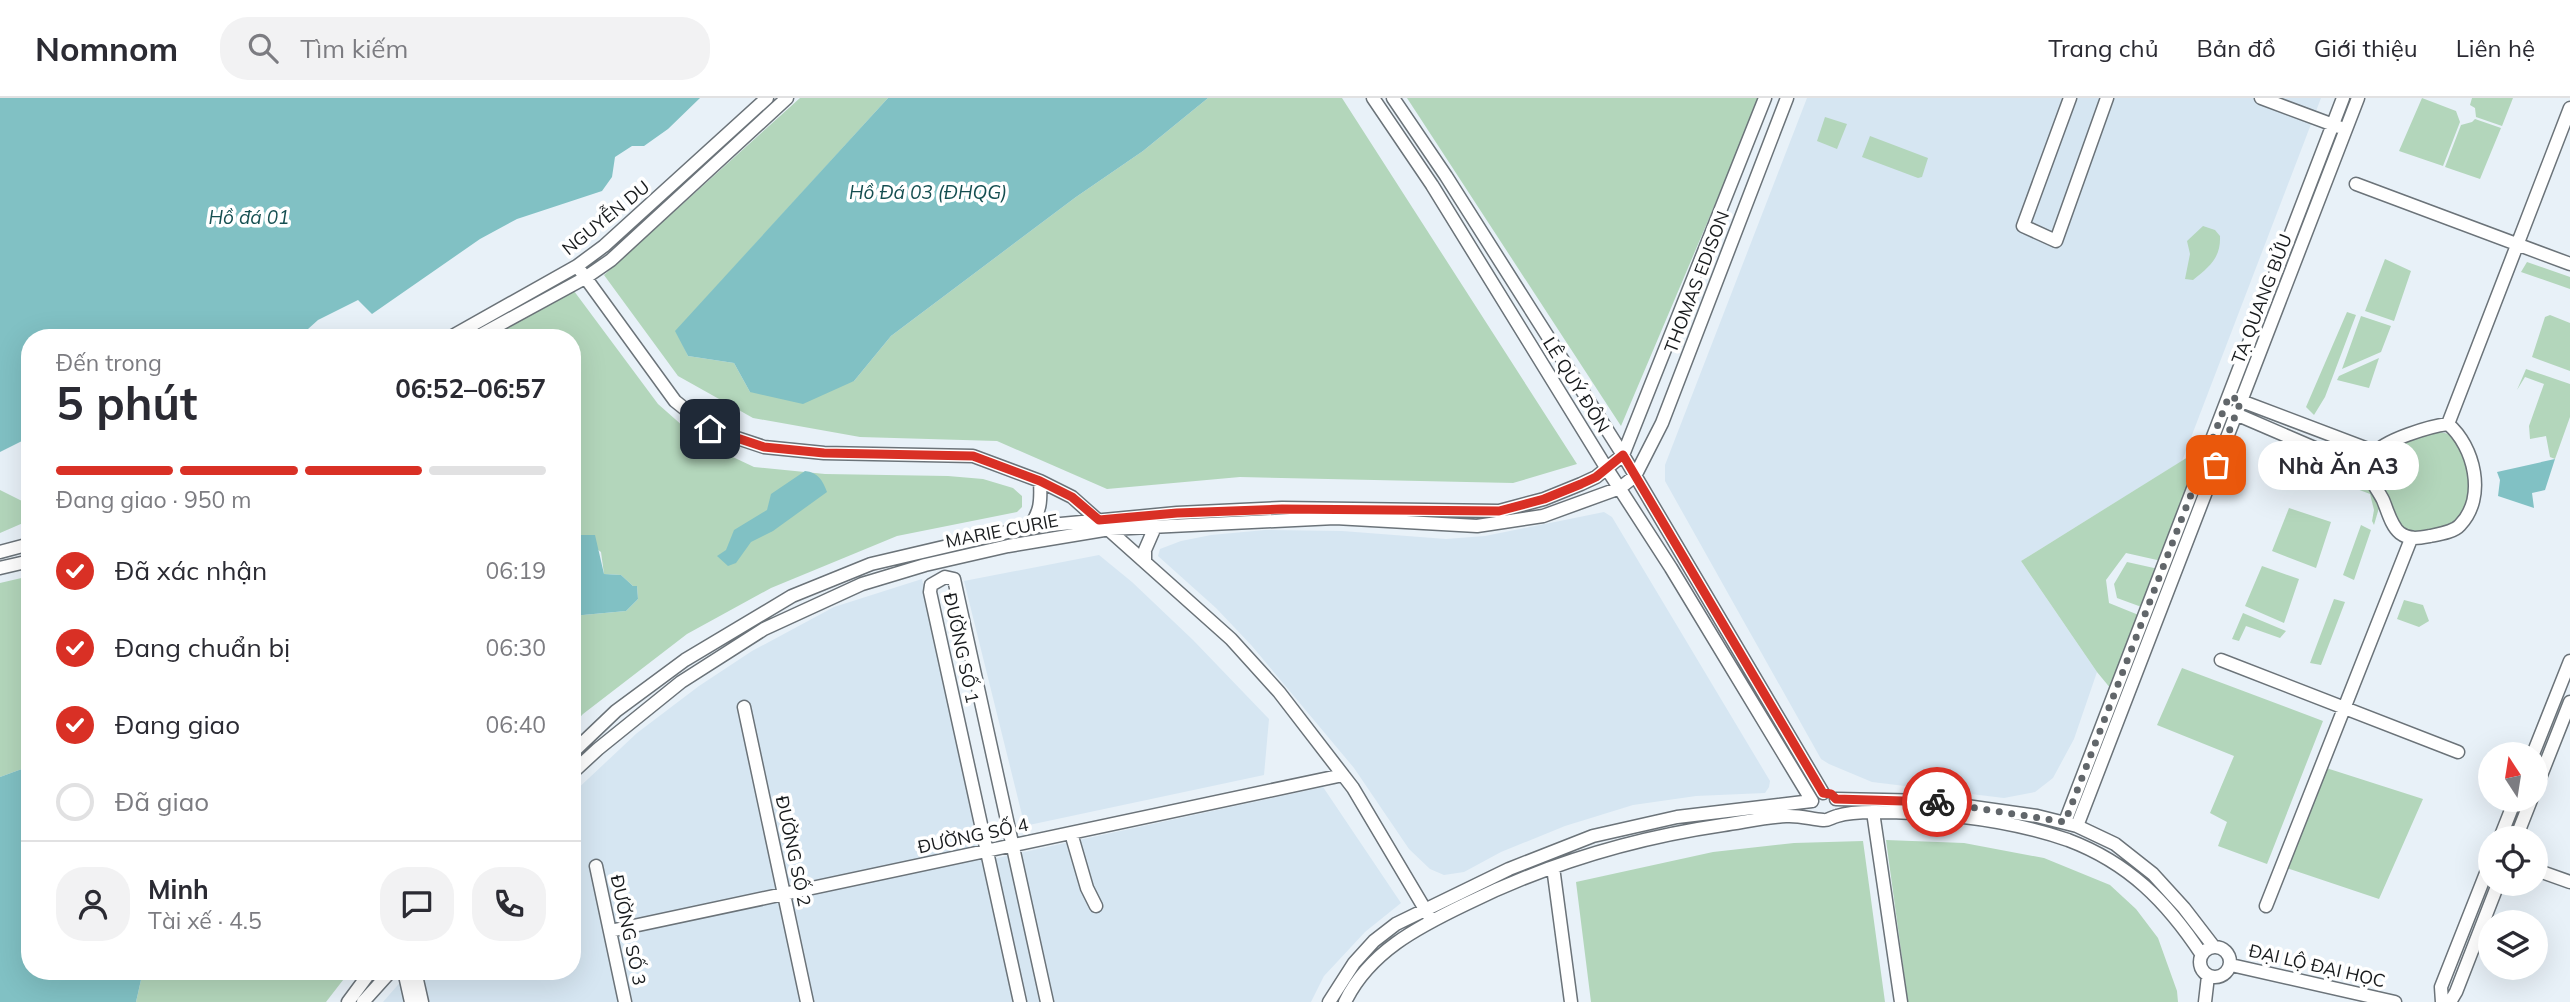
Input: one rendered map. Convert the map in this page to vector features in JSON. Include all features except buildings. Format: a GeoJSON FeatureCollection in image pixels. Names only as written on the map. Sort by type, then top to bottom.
{"type":"FeatureCollection","features":[{"type":"Feature","properties":{"kind":"street","name":"NGUYỄN DU"},"geometry":{"type":"LineString","coordinates":[[465,329],[577,266],[651,205],[767,98]]}},
{"type":"Feature","properties":{"kind":"street","name":"NGUYỄN DU"},"geometry":{"type":"LineString","coordinates":[[492,329],[585,278],[628,245],[787,98]]}},
{"type":"Feature","properties":{"kind":"street","name":"LÊ QUÝ ĐÔN"},"geometry":{"type":"LineString","coordinates":[[1373,98],[1432,185],[1607,469],[1817,797]]}},
{"type":"Feature","properties":{"kind":"street","name":"THOMAS EDISON"},"geometry":{"type":"LineString","coordinates":[[1623,455],[1765,98]]}},
{"type":"Feature","properties":{"kind":"street","name":"THOMAS EDISON"},"geometry":{"type":"LineString","coordinates":[[1635,476],[1662,423],[1787,98]]}},
{"type":"Feature","properties":{"kind":"street"},"geometry":{"type":"LineString","coordinates":[[2070,98],[2023,226],[2056,241],[2108,98]]}},
{"type":"Feature","properties":{"kind":"street"},"geometry":{"type":"LineString","coordinates":[[2261,98],[2339,127]]}},
{"type":"Feature","properties":{"kind":"street","name":"TẠ QUANG BỬU"},"geometry":{"type":"LineString","coordinates":[[2339,127],[2343,98]]}},
{"type":"Feature","properties":{"kind":"street","name":"TẠ QUANG BỬU"},"geometry":{"type":"LineString","coordinates":[[2071,824],[2339,127],[2358,98]]}},
{"type":"Feature","properties":{"kind":"street"},"geometry":{"type":"LineString","coordinates":[[1381,110],[1394,99]]}},
{"type":"Feature","properties":{"kind":"street","name":"LÊ QUÝ ĐÔN"},"geometry":{"type":"LineString","coordinates":[[1394,99],[1623,455],[1685,559],[1817,797]]}},
{"type":"Feature","properties":{"kind":"street"},"geometry":{"type":"LineString","coordinates":[[2448,424],[2570,108]]}},
{"type":"Feature","properties":{"kind":"street"},"geometry":{"type":"LineString","coordinates":[[1432,185],[1446,176]]}},
{"type":"Feature","properties":{"kind":"street"},"geometry":{"type":"LineString","coordinates":[[2356,184],[2570,264]]}},
{"type":"Feature","properties":{"kind":"street"},"geometry":{"type":"LineString","coordinates":[[577,266],[675,401],[710,429],[764,447],[824,453],[973,456],[1040,481],[1072,497],[1236,643],[1279,692],[1366,809],[1428,915]]}},
{"type":"Feature","properties":{"kind":"street"},"geometry":{"type":"LineString","coordinates":[[1681,310],[1702,318]]}},
{"type":"Feature","properties":{"kind":"street"},"geometry":{"type":"LineString","coordinates":[[2232,405],[2368,471],[2398,532],[2411,539],[2454,530],[2460,526],[2474,496],[2474,479],[2468,450],[2459,433],[2448,424]]}},
{"type":"Feature","properties":{"kind":"street"},"geometry":{"type":"LineString","coordinates":[[2232,405],[2376,452]]}},
{"type":"Feature","properties":{"kind":"street"},"geometry":{"type":"LineString","coordinates":[[2368,471],[2376,452],[2409,434],[2448,424]]}},
{"type":"Feature","properties":{"kind":"street","name":"MARIE CURIE"},"geometry":{"type":"LineString","coordinates":[[581,745],[615,711],[685,660],[792,596],[871,564],[1029,527],[1177,513],[1282,509],[1499,511],[1544,499],[1581,484],[1607,469],[1623,455]]}},
{"type":"Feature","properties":{"kind":"street","name":"MARIE CURIE"},"geometry":{"type":"LineString","coordinates":[[581,765],[681,682],[764,629],[862,584],[925,565],[966,554],[1110,529],[1335,518],[1477,526],[1543,516],[1620,488],[1635,476]]}},
{"type":"Feature","properties":{"kind":"street"},"geometry":{"type":"LineString","coordinates":[[1029,527],[1038,516],[1040,481]]}},
{"type":"Feature","properties":{"kind":"street"},"geometry":{"type":"LineString","coordinates":[[1145,562],[1145,550],[1155,527]]}},
{"type":"Feature","properties":{"kind":"street"},"geometry":{"type":"LineString","coordinates":[[2266,906],[2411,539]]}},
{"type":"Feature","properties":{"kind":"street"},"geometry":{"type":"LineString","coordinates":[[0,552],[21,546]]}},
{"type":"Feature","properties":{"kind":"street"},"geometry":{"type":"LineString","coordinates":[[1671,568],[1685,559]]}},
{"type":"Feature","properties":{"kind":"street"},"geometry":{"type":"LineString","coordinates":[[0,568],[21,563]]}},
{"type":"Feature","properties":{"kind":"street","name":"ĐƯỜNG SỐ 1"},"geometry":{"type":"LineString","coordinates":[[1020,1002],[930,592],[931,585],[946,577],[954,579],[1047,1002]]}},
{"type":"Feature","properties":{"kind":"street"},"geometry":{"type":"LineString","coordinates":[[2221,660],[2458,752]]}},
{"type":"Feature","properties":{"kind":"street"},"geometry":{"type":"LineString","coordinates":[[2538,742],[2570,661]]}},
{"type":"Feature","properties":{"kind":"street"},"geometry":{"type":"LineString","coordinates":[[2548,758],[2570,702]]}},
{"type":"Feature","properties":{"kind":"street","name":"ĐƯỜNG SỐ 2"},"geometry":{"type":"LineString","coordinates":[[744,707],[807,1002]]}},
{"type":"Feature","properties":{"kind":"street"},"geometry":{"type":"LineString","coordinates":[[589,737],[598,749]]}},
{"type":"Feature","properties":{"kind":"street","name":"ĐƯỜNG SỐ 4"},"geometry":{"type":"LineString","coordinates":[[610,932],[1343,775]]}},
{"type":"Feature","properties":{"kind":"street"},"geometry":{"type":"LineString","coordinates":[[1345,1002],[1365,971],[1428,915],[1509,869],[1593,836],[1677,817],[1831,794],[1836,799],[1838,809],[1835,816]]}},
{"type":"Feature","properties":{"kind":"street"},"geometry":{"type":"LineString","coordinates":[[1816,818],[1811,810],[1817,797]]}},
{"type":"Feature","properties":{"kind":"street"},"geometry":{"type":"LineString","coordinates":[[1329,1002],[1354,963],[1374,941],[1396,924],[1428,915],[1553,867],[1629,843],[1674,833],[1787,816],[1826,820],[1835,816],[1873,812],[1916,813],[1976,820],[2041,832],[2070,841],[2099,854],[2134,876],[2161,899],[2202,955],[2201,969],[2208,976],[2222,976],[2231,965],[2227,952],[2214,947],[2154,874],[2115,844],[2071,824],[1930,801],[1836,799]]}},
{"type":"Feature","properties":{"kind":"street"},"geometry":{"type":"LineString","coordinates":[[1873,812],[1900,1002]]}},
{"type":"Feature","properties":{"kind":"street"},"geometry":{"type":"LineString","coordinates":[[1071,833],[1087,888],[1096,906]]}},
{"type":"Feature","properties":{"kind":"street","name":"ĐƯỜNG SỐ 3"},"geometry":{"type":"LineString","coordinates":[[596,866],[625,1002]]}},
{"type":"Feature","properties":{"kind":"street"},"geometry":{"type":"LineString","coordinates":[[1553,867],[1571,1002]]}},
{"type":"Feature","properties":{"kind":"street"},"geometry":{"type":"LineString","coordinates":[[2548,874],[2570,882]]}},
{"type":"Feature","properties":{"kind":"street"},"geometry":{"type":"LineString","coordinates":[[2442,1002],[2441,987],[2478,893]]}},
{"type":"Feature","properties":{"kind":"street"},"geometry":{"type":"LineString","coordinates":[[2450,1002],[2493,896]]}},
{"type":"Feature","properties":{"kind":"street"},"geometry":{"type":"LineString","coordinates":[[2202,955],[2214,947]]}},
{"type":"Feature","properties":{"kind":"street","name":"ĐẠI LỘ ĐẠI HỌC"},"geometry":{"type":"LineString","coordinates":[[2231,965],[2395,1002]]}},
{"type":"Feature","properties":{"kind":"street"},"geometry":{"type":"LineString","coordinates":[[2205,1002],[2208,976]]}},
{"type":"Feature","properties":{"kind":"street"},"geometry":{"type":"LineString","coordinates":[[348,1002],[364,980]]}},
{"type":"Feature","properties":{"kind":"street"},"geometry":{"type":"LineString","coordinates":[[363,1002],[382,980]]}},
{"type":"Feature","properties":{"kind":"street"},"geometry":{"type":"LineString","coordinates":[[406,980],[411,1002]]}},
{"type":"Feature","properties":{"kind":"street"},"geometry":{"type":"LineString","coordinates":[[417,980],[422,1002]]}},
{"type":"Feature","properties":{"kind":"shaded area"},"geometry":{"type":"Polygon","coordinates":[[[1807,98],[2321,98],[2182,461],[2021,561],[2097,672],[2074,739],[2053,778],[2035,792],[2004,798],[1872,782],[1821,759],[1665,481],[1665,465],[1807,98]]]}},
{"type":"Feature","properties":{"kind":"shaded area"},"geometry":{"type":"Polygon","coordinates":[[[1604,512],[1612,517],[1770,781],[1769,787],[1765,793],[1696,796],[1633,805],[1565,826],[1501,852],[1464,872],[1444,875],[1430,869],[1409,849],[1354,768],[1252,646],[1216,608],[1158,556],[1160,549],[1181,541],[1211,535],[1265,530],[1342,531],[1446,539],[1485,536],[1604,512]]]}},
{"type":"Feature","properties":{"kind":"shaded area"},"geometry":{"type":"Polygon","coordinates":[[[1099,555],[1132,582],[1193,640],[1269,719],[1264,775],[1029,825],[1024,823],[964,581],[1099,555]]]}},
{"type":"Feature","properties":{"kind":"shaded area"},"geometry":{"type":"Polygon","coordinates":[[[922,579],[983,861],[1323,787],[1401,903],[1365,932],[1324,976],[1311,1002],[383,1002],[402,980],[581,980],[581,786],[637,733],[699,686],[752,651],[834,607],[922,579]]]}},
{"type":"Feature","properties":{"kind":"green space"},"geometry":{"type":"Polygon","coordinates":[[[800,98],[888,98],[676,331],[688,356],[734,363],[750,392],[854,381],[891,336],[1076,197],[1143,151],[1208,98],[1342,98],[1577,464],[1513,483],[1240,477],[1107,489],[997,441],[860,437],[753,418],[678,376],[604,275],[800,98]]]}},
{"type":"Feature","properties":{"kind":"green space"},"geometry":{"type":"Polygon","coordinates":[[[1407,98],[1760,98],[1621,426],[1407,98]]]}},
{"type":"Feature","properties":{"kind":"green space"},"geometry":{"type":"Polygon","coordinates":[[[2422,98],[2456,111],[2460,122],[2443,166],[2399,151],[2422,98]]]}},
{"type":"Feature","properties":{"kind":"green space"},"geometry":{"type":"Polygon","coordinates":[[[2472,98],[2513,98],[2502,126],[2476,117],[2475,108],[2470,105],[2472,98]]]}},
{"type":"Feature","properties":{"kind":"green space"},"geometry":{"type":"Polygon","coordinates":[[[1825,117],[1847,124],[1837,149],[1817,141],[1825,117]]]}},
{"type":"Feature","properties":{"kind":"green space"},"geometry":{"type":"Polygon","coordinates":[[[2475,119],[2501,128],[2480,179],[2445,167],[2461,125],[2475,119]]]}},
{"type":"Feature","properties":{"kind":"green space"},"geometry":{"type":"Polygon","coordinates":[[[1870,136],[1928,158],[1922,177],[1918,178],[1862,157],[1870,136]]]}},
{"type":"Feature","properties":{"kind":"green space"},"geometry":{"type":"Polygon","coordinates":[[[2203,226],[2215,230],[2220,236],[2216,256],[2193,280],[2185,279],[2190,254],[2187,241],[2203,226]]]}},
{"type":"Feature","properties":{"kind":"green space"},"geometry":{"type":"Polygon","coordinates":[[[2385,259],[2411,271],[2394,321],[2365,311],[2385,259]]]}},
{"type":"Feature","properties":{"kind":"green space"},"geometry":{"type":"Polygon","coordinates":[[[2527,262],[2570,277],[2570,289],[2521,272],[2527,262]]]}},
{"type":"Feature","properties":{"kind":"green space"},"geometry":{"type":"Polygon","coordinates":[[[574,291],[658,404],[701,442],[754,467],[825,474],[983,479],[1013,488],[1022,496],[1022,507],[1017,512],[897,536],[771,588],[687,634],[581,716],[581,615],[626,611],[638,599],[637,586],[633,586],[621,575],[604,574],[601,552],[581,537],[581,329],[505,329],[574,291]]]}},
{"type":"Feature","properties":{"kind":"green space"},"geometry":{"type":"Polygon","coordinates":[[[2347,312],[2356,315],[2325,397],[2314,415],[2306,407],[2347,312]]]}},
{"type":"Feature","properties":{"kind":"green space"},"geometry":{"type":"Polygon","coordinates":[[[2550,315],[2570,323],[2570,371],[2532,357],[2545,317],[2550,315]]]}},
{"type":"Feature","properties":{"kind":"green space"},"geometry":{"type":"Polygon","coordinates":[[[2361,316],[2391,326],[2381,352],[2342,369],[2361,316]]]}},
{"type":"Feature","properties":{"kind":"green space"},"geometry":{"type":"Polygon","coordinates":[[[2379,358],[2369,388],[2337,380],[2339,376],[2379,358]]]}},
{"type":"Feature","properties":{"kind":"green space"},"geometry":{"type":"Polygon","coordinates":[[[2526,369],[2570,384],[2570,417],[2555,459],[2550,457],[2546,436],[2530,439],[2529,426],[2544,384],[2525,377],[2517,390],[2526,369]]]}},
{"type":"Feature","properties":{"kind":"green space"},"geometry":{"type":"Polygon","coordinates":[[[2429,430],[2460,436],[2470,462],[2470,488],[2465,509],[2453,522],[2435,531],[2416,534],[2400,526],[2378,479],[2376,456],[2429,430]]]}},
{"type":"Feature","properties":{"kind":"green space"},"geometry":{"type":"Polygon","coordinates":[[[2211,447],[2166,562],[2126,553],[2106,580],[2109,603],[2146,618],[2116,695],[2097,672],[2021,561],[2196,452],[2211,447]]]}},
{"type":"Feature","properties":{"kind":"green space"},"geometry":{"type":"Polygon","coordinates":[[[2314,454],[2371,476],[2381,501],[2374,525],[2370,494],[2302,468],[2306,459],[2314,454]]]}},
{"type":"Feature","properties":{"kind":"green space"},"geometry":{"type":"Polygon","coordinates":[[[0,490],[21,500],[21,524],[0,533],[0,490]]]}},
{"type":"Feature","properties":{"kind":"green space"},"geometry":{"type":"Polygon","coordinates":[[[2289,508],[2331,522],[2316,568],[2272,551],[2289,508]]]}},
{"type":"Feature","properties":{"kind":"green space"},"geometry":{"type":"Polygon","coordinates":[[[2361,525],[2371,530],[2354,580],[2343,575],[2361,525]]]}},
{"type":"Feature","properties":{"kind":"green space"},"geometry":{"type":"Polygon","coordinates":[[[2127,562],[2163,570],[2147,609],[2117,598],[2114,584],[2127,562]]]}},
{"type":"Feature","properties":{"kind":"green space"},"geometry":{"type":"Polygon","coordinates":[[[2262,566],[2299,579],[2284,623],[2245,606],[2262,566]]]}},
{"type":"Feature","properties":{"kind":"green space"},"geometry":{"type":"Polygon","coordinates":[[[21,578],[21,769],[0,777],[0,583],[21,578]]]}},
{"type":"Feature","properties":{"kind":"green space"},"geometry":{"type":"Polygon","coordinates":[[[2334,599],[2345,602],[2321,665],[2310,663],[2334,599]]]}},
{"type":"Feature","properties":{"kind":"green space"},"geometry":{"type":"Polygon","coordinates":[[[2404,600],[2423,605],[2429,621],[2419,627],[2397,619],[2404,600]]]}},
{"type":"Feature","properties":{"kind":"green space"},"geometry":{"type":"Polygon","coordinates":[[[2243,613],[2286,631],[2280,638],[2246,626],[2239,641],[2232,639],[2243,613]]]}},
{"type":"Feature","properties":{"kind":"green space"},"geometry":{"type":"Polygon","coordinates":[[[2182,668],[2323,721],[2267,864],[2218,846],[2227,822],[2210,813],[2234,756],[2157,725],[2182,668]]]}},
{"type":"Feature","properties":{"kind":"green space"},"geometry":{"type":"Polygon","coordinates":[[[2320,766],[2423,799],[2379,899],[2281,866],[2320,766]]]}},
{"type":"Feature","properties":{"kind":"green space"},"geometry":{"type":"Polygon","coordinates":[[[1886,840],[1964,843],[2044,858],[2110,885],[2136,909],[2158,938],[2177,991],[2178,1002],[1908,1002],[1886,840]]]}},
{"type":"Feature","properties":{"kind":"green space"},"geometry":{"type":"Polygon","coordinates":[[[1863,841],[1885,1002],[1591,1002],[1576,882],[1713,852],[1794,843],[1863,841]]]}},
{"type":"Feature","properties":{"kind":"green space"},"geometry":{"type":"Polygon","coordinates":[[[141,980],[343,980],[326,1002],[136,1002],[141,980]]]}},
{"type":"Feature","properties":{"kind":"water","name":"Hồ đá 01"},"geometry":{"type":"Polygon","coordinates":[[[0,98],[700,98],[668,129],[644,146],[632,146],[615,157],[612,177],[602,191],[517,219],[480,239],[372,314],[358,300],[318,320],[308,329],[21,329],[21,442],[0,452],[0,98]]]}},
{"type":"Feature","properties":{"kind":"water","name":"Hồ Đá 03 (ĐHQG)"},"geometry":{"type":"Polygon","coordinates":[[[888,98],[1208,98],[1143,151],[1076,197],[891,336],[854,381],[803,404],[750,392],[734,363],[688,356],[675,331],[888,98]]]}},
{"type":"Feature","properties":{"kind":"water"},"geometry":{"type":"Polygon","coordinates":[[[2555,459],[2545,490],[2532,493],[2534,508],[2498,496],[2500,480],[2497,472],[2555,459]]]}},
{"type":"Feature","properties":{"kind":"water"},"geometry":{"type":"Polygon","coordinates":[[[805,471],[819,478],[827,492],[773,531],[751,542],[736,563],[728,566],[717,556],[726,550],[734,530],[767,510],[771,494],[805,471]]]}},
{"type":"Feature","properties":{"kind":"water"},"geometry":{"type":"Polygon","coordinates":[[[581,535],[595,535],[604,574],[621,575],[633,586],[637,586],[638,599],[626,611],[581,615],[581,535]]]}},
{"type":"Feature","properties":{"kind":"water"},"geometry":{"type":"Polygon","coordinates":[[[21,769],[21,980],[141,980],[136,1002],[0,1002],[0,777],[21,769]]]}},
{"type":"Feature","properties":{"kind":"way so far"},"geometry":{"type":"LineString","coordinates":[[1937,802],[2065,822],[2229,396],[2241,401],[2216,465]]}},
{"type":"Feature","properties":{"kind":"place","name":"Nhà Ăn A3"},"geometry":{"type":"Point","coordinates":[2216,465]}},
{"type":"Feature","properties":{"kind":"route"},"geometry":{"type":"LineString","coordinates":[[710,429],[764,447],[824,453],[973,456],[1040,481],[1072,497],[1099,520],[1177,513],[1282,509],[1499,511],[1544,499],[1581,484],[1596,477],[1623,455],[1823,793],[1831,794],[1836,799],[1937,802]]}}]}
